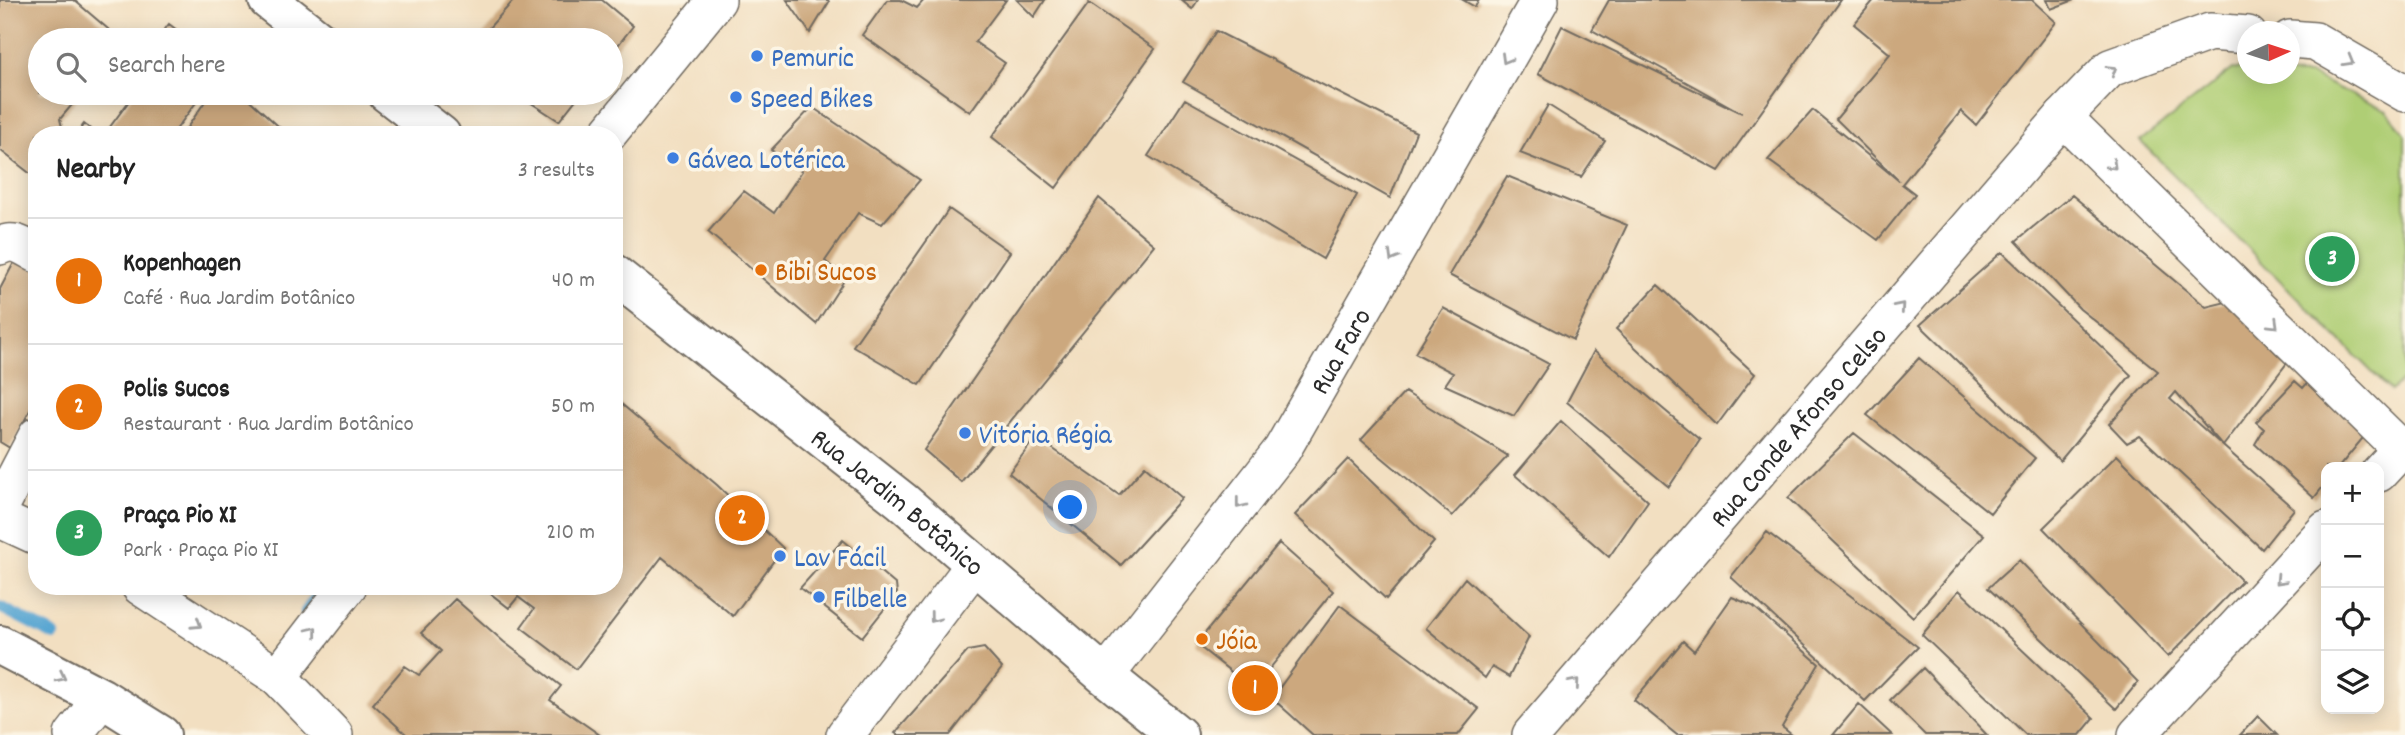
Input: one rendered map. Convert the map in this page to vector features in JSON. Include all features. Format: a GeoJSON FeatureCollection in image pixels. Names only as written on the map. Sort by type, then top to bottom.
{"type":"FeatureCollection","features":[{"type":"Feature","properties":{"kind":"main road"},"geometry":{"type":"LineString","coordinates":[[268,0],[304,28]]}},
{"type":"Feature","properties":{"kind":"main road"},"geometry":{"type":"LineString","coordinates":[[402,105],[429,126]]}},
{"type":"Feature","properties":{"kind":"main road","name":"Rua Jardim Botânico"},"geometry":{"type":"LineString","coordinates":[[623,281],[902,501],[1105,676],[1178,735]]}},
{"type":"Feature","properties":{"kind":"main road"},"geometry":{"type":"LineString","coordinates":[[0,645],[102,698],[161,735]]}},
{"type":"Feature","properties":{"kind":"street"},"geometry":{"type":"LineString","coordinates":[[614,126],[717,0]]}},
{"type":"Feature","properties":{"kind":"street","name":"Rua Faro"},"geometry":{"type":"LineString","coordinates":[[1105,676],[1282,450],[1540,0]]}},
{"type":"Feature","properties":{"kind":"street","name":"Rua Conde Afonso Celso"},"geometry":{"type":"LineString","coordinates":[[1531,735],[2063,117],[2110,68],[2210,32],[2237,34]]}},
{"type":"Feature","properties":{"kind":"street"},"geometry":{"type":"LineString","coordinates":[[2300,40],[2315,41],[2405,93]]}},
{"type":"Feature","properties":{"kind":"street"},"geometry":{"type":"LineString","coordinates":[[2063,117],[2395,455]]}},
{"type":"Feature","properties":{"kind":"street"},"geometry":{"type":"LineString","coordinates":[[0,246],[16,242],[28,249]]}},
{"type":"Feature","properties":{"kind":"street"},"geometry":{"type":"LineString","coordinates":[[0,506],[28,453]]}},
{"type":"Feature","properties":{"kind":"street"},"geometry":{"type":"LineString","coordinates":[[0,519],[28,532]]}},
{"type":"Feature","properties":{"kind":"street"},"geometry":{"type":"LineString","coordinates":[[2137,735],[2321,535]]}},
{"type":"Feature","properties":{"kind":"street"},"geometry":{"type":"LineString","coordinates":[[845,735],[975,564]]}},
{"type":"Feature","properties":{"kind":"street"},"geometry":{"type":"LineString","coordinates":[[153,595],[278,677],[334,735]]}},
{"type":"Feature","properties":{"kind":"street"},"geometry":{"type":"LineString","coordinates":[[278,677],[341,595]]}},
{"type":"Feature","properties":{"kind":"street"},"geometry":{"type":"LineString","coordinates":[[73,735],[102,698]]}},
{"type":"Feature","properties":{"kind":"green space"},"geometry":{"type":"Polygon","coordinates":[[[2233,69],[2237,69],[2237,84],[2300,84],[2300,75],[2310,75],[2387,111],[2405,133],[2405,377],[2391,391],[2140,141],[2233,69]]]}},
{"type":"Feature","properties":{"kind":"building"},"geometry":{"type":"Polygon","coordinates":[[[0,0],[74,0],[107,28],[28,28],[28,105],[72,105],[60,119],[62,126],[28,126],[28,172],[0,150],[0,0]]]}},
{"type":"Feature","properties":{"kind":"building"},"geometry":{"type":"Polygon","coordinates":[[[514,0],[602,0],[633,26],[623,39],[623,28],[489,28],[514,0]]]}},
{"type":"Feature","properties":{"kind":"building"},"geometry":{"type":"Polygon","coordinates":[[[787,0],[828,0],[829,2],[810,33],[787,0]]]}},
{"type":"Feature","properties":{"kind":"building"},"geometry":{"type":"Polygon","coordinates":[[[887,0],[901,0],[917,8],[924,0],[1006,0],[975,42],[1005,63],[970,112],[862,35],[887,0]]]}},
{"type":"Feature","properties":{"kind":"building"},"geometry":{"type":"Polygon","coordinates":[[[1017,0],[1045,0],[1034,17],[1017,0]]]}},
{"type":"Feature","properties":{"kind":"building"},"geometry":{"type":"Polygon","coordinates":[[[1181,0],[1198,0],[1192,9],[1181,0]]]}},
{"type":"Feature","properties":{"kind":"building"},"geometry":{"type":"Polygon","coordinates":[[[1463,0],[1479,0],[1475,7],[1463,0]]]}},
{"type":"Feature","properties":{"kind":"building"},"geometry":{"type":"Polygon","coordinates":[[[1609,0],[1841,0],[1719,171],[1538,74],[1562,26],[1742,113],[1592,30],[1609,0]]]}},
{"type":"Feature","properties":{"kind":"building"},"geometry":{"type":"Polygon","coordinates":[[[1874,0],[2032,0],[2056,22],[1976,125],[1961,111],[1902,184],[1915,194],[1878,240],[1768,160],[1813,110],[1899,181],[1836,119],[1890,54],[1854,24],[1874,0]]]}},
{"type":"Feature","properties":{"kind":"building"},"geometry":{"type":"Polygon","coordinates":[[[2047,0],[2074,0],[2051,9],[2047,0]]]}},
{"type":"Feature","properties":{"kind":"building"},"geometry":{"type":"Polygon","coordinates":[[[1089,3],[1155,49],[1056,188],[992,137],[1089,3]]]}},
{"type":"Feature","properties":{"kind":"building"},"geometry":{"type":"Polygon","coordinates":[[[1216,31],[1416,132],[1390,198],[1183,82],[1216,31]]]}},
{"type":"Feature","properties":{"kind":"building"},"geometry":{"type":"Polygon","coordinates":[[[1185,99],[1357,195],[1323,259],[1148,156],[1185,99]]]}},
{"type":"Feature","properties":{"kind":"building"},"geometry":{"type":"Polygon","coordinates":[[[126,105],[194,105],[179,126],[111,126],[126,105]]]}},
{"type":"Feature","properties":{"kind":"building"},"geometry":{"type":"Polygon","coordinates":[[[203,105],[255,105],[278,126],[188,126],[203,105]]]}},
{"type":"Feature","properties":{"kind":"building"},"geometry":{"type":"Polygon","coordinates":[[[534,105],[572,105],[559,121],[534,105]]]}},
{"type":"Feature","properties":{"kind":"building"},"geometry":{"type":"Polygon","coordinates":[[[1548,105],[1605,141],[1581,177],[1520,153],[1548,105]]]}},
{"type":"Feature","properties":{"kind":"building"},"geometry":{"type":"Polygon","coordinates":[[[812,107],[920,180],[882,224],[858,213],[825,261],[845,279],[816,324],[708,232],[744,191],[774,213],[802,171],[771,150],[812,107]]]}},
{"type":"Feature","properties":{"kind":"building"},"geometry":{"type":"Polygon","coordinates":[[[1507,176],[1627,225],[1573,340],[1449,275],[1507,176]]]}},
{"type":"Feature","properties":{"kind":"building"},"geometry":{"type":"Polygon","coordinates":[[[2072,195],[2206,307],[2230,301],[2290,359],[2223,446],[2294,509],[2262,549],[2140,436],[2127,443],[2109,424],[2158,371],[2080,309],[2016,241],[2072,195]],[[2176,392],[2170,399],[2223,446],[2176,392]]]}},
{"type":"Feature","properties":{"kind":"building"},"geometry":{"type":"Polygon","coordinates":[[[1099,198],[1154,245],[961,482],[924,450],[1099,198]]]}},
{"type":"Feature","properties":{"kind":"building"},"geometry":{"type":"Polygon","coordinates":[[[949,209],[1010,252],[920,385],[853,346],[949,209]]]}},
{"type":"Feature","properties":{"kind":"building"},"geometry":{"type":"Polygon","coordinates":[[[2002,252],[2131,375],[2060,461],[1920,325],[2002,252]]]}},
{"type":"Feature","properties":{"kind":"building"},"geometry":{"type":"Polygon","coordinates":[[[18,255],[28,261],[28,414],[10,448],[0,442],[0,289],[18,255]]]}},
{"type":"Feature","properties":{"kind":"building"},"geometry":{"type":"Polygon","coordinates":[[[1658,285],[1755,374],[1717,425],[1616,329],[1658,285]]]}},
{"type":"Feature","properties":{"kind":"building"},"geometry":{"type":"Polygon","coordinates":[[[1443,308],[1549,364],[1514,416],[1445,385],[1453,373],[1415,353],[1443,308]]]}},
{"type":"Feature","properties":{"kind":"building"},"geometry":{"type":"Polygon","coordinates":[[[1594,351],[1700,440],[1669,487],[1567,402],[1594,351]]]}},
{"type":"Feature","properties":{"kind":"building"},"geometry":{"type":"Polygon","coordinates":[[[1919,358],[2035,458],[1990,513],[1867,415],[1919,358]]]}},
{"type":"Feature","properties":{"kind":"building"},"geometry":{"type":"Polygon","coordinates":[[[2316,373],[2367,433],[2343,462],[2321,462],[2321,489],[2314,498],[2255,444],[2264,429],[2256,422],[2295,381],[2303,388],[2316,373]]]}},
{"type":"Feature","properties":{"kind":"building"},"geometry":{"type":"Polygon","coordinates":[[[1405,392],[1508,456],[1452,516],[1361,440],[1405,392]]]}},
{"type":"Feature","properties":{"kind":"building"},"geometry":{"type":"Polygon","coordinates":[[[623,405],[717,485],[783,548],[733,616],[662,557],[576,669],[521,627],[534,609],[518,597],[509,608],[492,595],[623,595],[623,405]]]}},
{"type":"Feature","properties":{"kind":"building"},"geometry":{"type":"Polygon","coordinates":[[[1561,421],[1648,501],[1609,557],[1515,475],[1561,421]]]}},
{"type":"Feature","properties":{"kind":"building"},"geometry":{"type":"Polygon","coordinates":[[[1854,433],[1984,535],[1913,617],[1788,498],[1854,433]]]}},
{"type":"Feature","properties":{"kind":"building"},"geometry":{"type":"Polygon","coordinates":[[[1036,437],[1119,495],[1145,466],[1182,498],[1121,565],[1009,473],[1036,437]]]}},
{"type":"Feature","properties":{"kind":"building"},"geometry":{"type":"Polygon","coordinates":[[[2117,455],[2242,581],[2168,657],[2043,528],[2117,455]]]}},
{"type":"Feature","properties":{"kind":"building"},"geometry":{"type":"Polygon","coordinates":[[[1348,459],[1434,542],[1386,599],[1295,515],[1348,459]]]}},
{"type":"Feature","properties":{"kind":"building"},"geometry":{"type":"Polygon","coordinates":[[[1767,532],[1918,647],[1865,701],[1731,577],[1767,532]]]}},
{"type":"Feature","properties":{"kind":"building"},"geometry":{"type":"Polygon","coordinates":[[[843,540],[896,585],[897,593],[862,637],[800,588],[843,540]]]}},
{"type":"Feature","properties":{"kind":"building"},"geometry":{"type":"Polygon","coordinates":[[[1279,543],[1333,591],[1253,689],[1196,644],[1279,543]]]}},
{"type":"Feature","properties":{"kind":"building"},"geometry":{"type":"Polygon","coordinates":[[[2019,560],[2138,682],[2116,709],[1988,588],[2019,560]]]}},
{"type":"Feature","properties":{"kind":"building"},"geometry":{"type":"Polygon","coordinates":[[[1465,578],[1529,637],[1509,677],[1492,667],[1485,678],[1426,628],[1465,578]]]}},
{"type":"Feature","properties":{"kind":"building"},"geometry":{"type":"Polygon","coordinates":[[[1959,590],[2094,718],[2080,735],[2026,735],[1922,635],[1959,590]]]}},
{"type":"Feature","properties":{"kind":"building"},"geometry":{"type":"Polygon","coordinates":[[[1732,597],[1753,606],[1819,664],[1782,727],[1792,735],[1677,735],[1634,700],[1683,641],[1694,651],[1732,597]]]}},
{"type":"Feature","properties":{"kind":"building"},"geometry":{"type":"Polygon","coordinates":[[[455,599],[504,642],[561,686],[550,700],[600,735],[407,735],[373,704],[405,666],[419,675],[441,651],[421,633],[455,599]]]}},
{"type":"Feature","properties":{"kind":"building"},"geometry":{"type":"Polygon","coordinates":[[[1340,605],[1479,709],[1458,735],[1313,735],[1272,698],[1340,605]]]}},
{"type":"Feature","properties":{"kind":"building"},"geometry":{"type":"Polygon","coordinates":[[[984,648],[1002,668],[950,735],[895,733],[968,651],[984,648]]]}},
{"type":"Feature","properties":{"kind":"building"},"geometry":{"type":"Polygon","coordinates":[[[1923,668],[1987,735],[1925,735],[1890,700],[1923,668]]]}},
{"type":"Feature","properties":{"kind":"building"},"geometry":{"type":"Polygon","coordinates":[[[1859,704],[1892,735],[1833,735],[1859,704]]]}},
{"type":"Feature","properties":{"kind":"building"},"geometry":{"type":"Polygon","coordinates":[[[2258,716],[2277,735],[2240,735],[2258,716]]]}},
{"type":"Feature","properties":{"kind":"waterway"},"geometry":{"type":"LineString","coordinates":[[306,612],[318,595]]}},
{"type":"Feature","properties":{"kind":"waterway"},"geometry":{"type":"LineString","coordinates":[[0,607],[54,635]]}},
{"type":"Feature","properties":{"kind":"place","name":"Pemuric"},"geometry":{"type":"Point","coordinates":[757,56]}},
{"type":"Feature","properties":{"kind":"place","name":"Speed Bikes"},"geometry":{"type":"Point","coordinates":[736,97]}},
{"type":"Feature","properties":{"kind":"place","name":"Gávea Lotérica"},"geometry":{"type":"Point","coordinates":[673,158]}},
{"type":"Feature","properties":{"kind":"place","name":"Praça Pio XI"},"geometry":{"type":"Point","coordinates":[2332,259]}},
{"type":"Feature","properties":{"kind":"place","name":"Bibi Sucos"},"geometry":{"type":"Point","coordinates":[761,270]}},
{"type":"Feature","properties":{"kind":"place","name":"Vitória Régia"},"geometry":{"type":"Point","coordinates":[965,433]}},
{"type":"Feature","properties":{"kind":"place","name":"Polis Sucos"},"geometry":{"type":"Point","coordinates":[742,518]}},
{"type":"Feature","properties":{"kind":"place","name":"Lav Fácil"},"geometry":{"type":"Point","coordinates":[780,556]}},
{"type":"Feature","properties":{"kind":"place","name":"Filbelle"},"geometry":{"type":"Point","coordinates":[819,597]}},
{"type":"Feature","properties":{"kind":"place","name":"Jóia"},"geometry":{"type":"Point","coordinates":[1202,639]}},
{"type":"Feature","properties":{"kind":"place","name":"Kopenhagen"},"geometry":{"type":"Point","coordinates":[1255,688]}}]}
